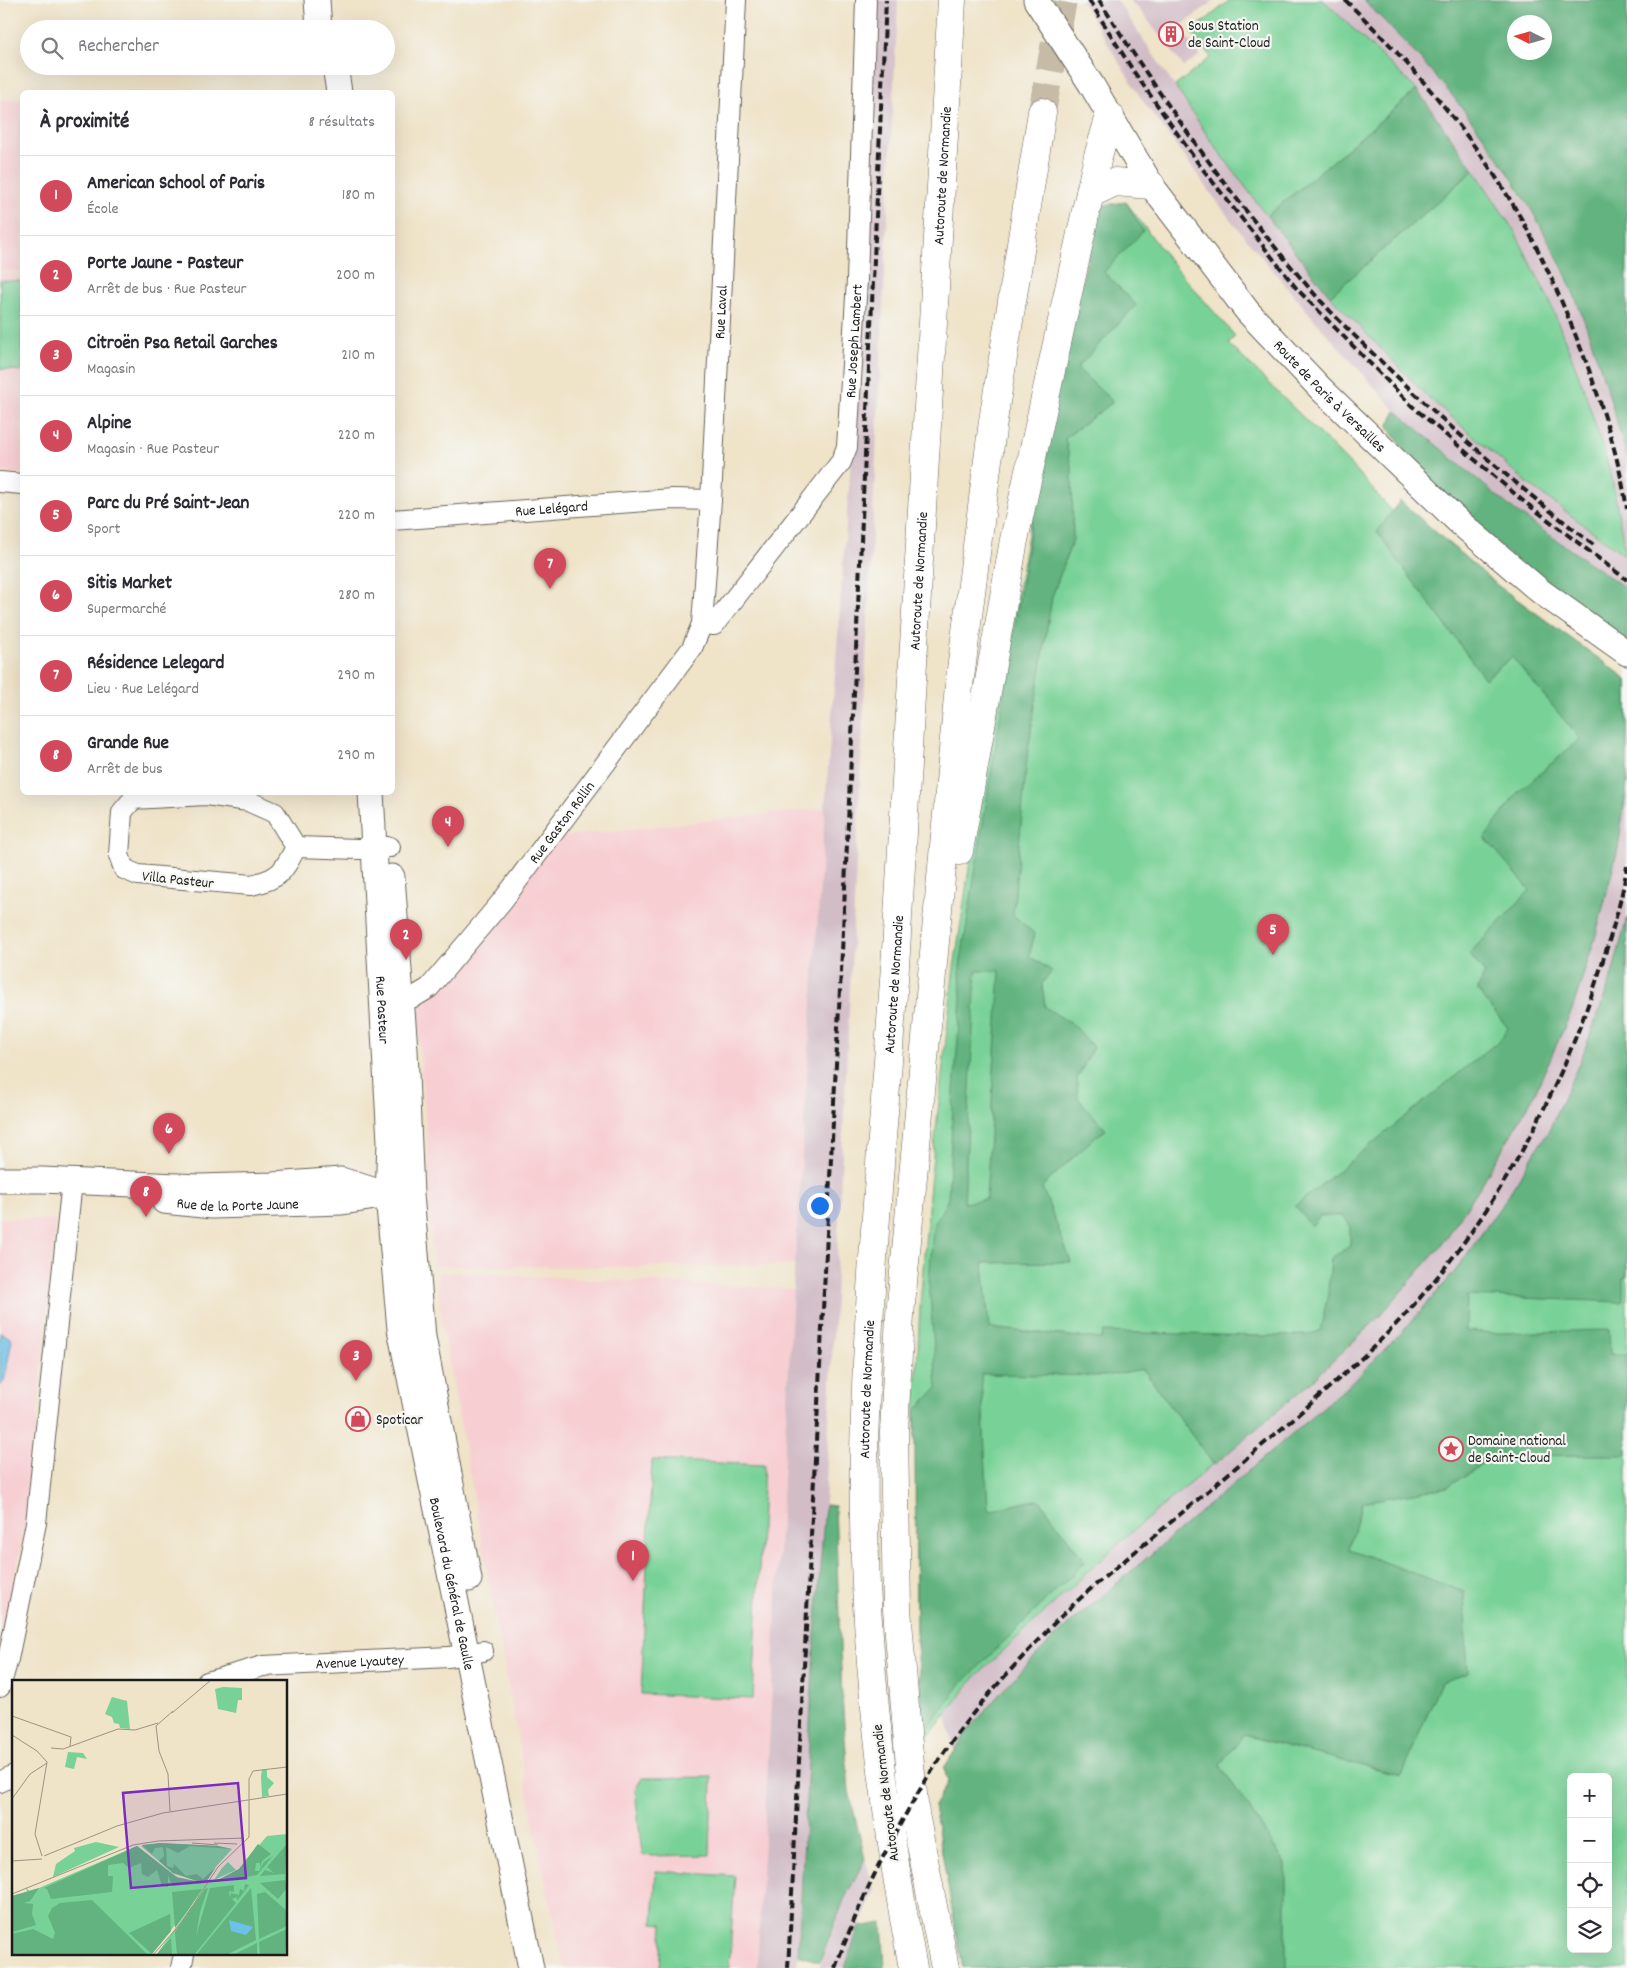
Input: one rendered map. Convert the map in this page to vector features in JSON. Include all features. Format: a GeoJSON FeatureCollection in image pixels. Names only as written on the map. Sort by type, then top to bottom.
{"type":"FeatureCollection","features":[{"type":"Feature","properties":{"kind":"highway","name":"Autoroute de Normandie"},"geometry":{"type":"LineString","coordinates":[[913,1968],[896,1880],[878,1747],[867,1608],[864,1455],[869,1312],[889,1053],[928,434],[952,0]]}},
{"type":"Feature","properties":{"kind":"highway","name":"Autoroute de Normandie"},"geometry":{"type":"LineString","coordinates":[[945,1968],[915,1814],[897,1608],[894,1432],[900,1315],[959,686],[992,431],[1042,112]]}},
{"type":"Feature","properties":{"kind":"highway"},"geometry":{"type":"LineString","coordinates":[[938,897],[956,867],[1014,540],[1090,194],[1108,125]]}},
{"type":"Feature","properties":{"kind":"highway"},"geometry":{"type":"LineString","coordinates":[[1090,194],[1116,182],[1151,185]]}},
{"type":"Feature","properties":{"kind":"main road"},"geometry":{"type":"LineString","coordinates":[[317,0],[318,20]]}},
{"type":"Feature","properties":{"kind":"main road"},"geometry":{"type":"LineString","coordinates":[[332,0],[332,20]]}},
{"type":"Feature","properties":{"kind":"main road"},"geometry":{"type":"LineString","coordinates":[[1021,0],[1081,91],[1108,125]]}},
{"type":"Feature","properties":{"kind":"main road"},"geometry":{"type":"LineString","coordinates":[[1036,0],[1091,84],[1108,125]]}},
{"type":"Feature","properties":{"kind":"main road"},"geometry":{"type":"LineString","coordinates":[[322,75],[323,90]]}},
{"type":"Feature","properties":{"kind":"main road"},"geometry":{"type":"LineString","coordinates":[[336,75],[339,90]]}},
{"type":"Feature","properties":{"kind":"main road","name":"Route de Paris à Versailles"},"geometry":{"type":"LineString","coordinates":[[1108,125],[1151,185],[1248,312],[1398,465],[1458,522],[1540,591],[1627,653]]}},
{"type":"Feature","properties":{"kind":"main road","name":"Rue Pasteur"},"geometry":{"type":"LineString","coordinates":[[372,795],[381,847],[405,1050],[400,1195]]}},
{"type":"Feature","properties":{"kind":"main road","name":"Rue Pasteur"},"geometry":{"type":"LineString","coordinates":[[385,795],[381,847],[390,1142],[400,1195]]}},
{"type":"Feature","properties":{"kind":"main road","name":"Rue de la Porte Jaune"},"geometry":{"type":"LineString","coordinates":[[0,1180],[81,1181],[124,1193],[212,1206],[342,1202],[400,1195]]}},
{"type":"Feature","properties":{"kind":"main road","name":"Boulevard du Général de Gaulle"},"geometry":{"type":"LineString","coordinates":[[400,1195],[393,1255],[396,1302],[404,1351],[515,1825],[544,1968]]}},
{"type":"Feature","properties":{"kind":"main road","name":"Boulevard du Général de Gaulle"},"geometry":{"type":"LineString","coordinates":[[400,1195],[419,1288],[423,1337],[475,1652],[532,1968]]}},
{"type":"Feature","properties":{"kind":"main road"},"geometry":{"type":"LineString","coordinates":[[393,1255],[419,1288],[396,1302]]}},
{"type":"Feature","properties":{"kind":"street","name":"Rue Laval"},"geometry":{"type":"LineString","coordinates":[[702,624],[711,500],[736,0]]}},
{"type":"Feature","properties":{"kind":"street","name":"Rue Joseph Lambert"},"geometry":{"type":"LineString","coordinates":[[702,624],[714,624],[720,617],[841,462],[847,447],[857,280],[866,0]]}},
{"type":"Feature","properties":{"kind":"street"},"geometry":{"type":"LineString","coordinates":[[0,482],[20,484]]}},
{"type":"Feature","properties":{"kind":"street","name":"Rue Lelégard"},"geometry":{"type":"LineString","coordinates":[[395,520],[673,500],[711,500]]}},
{"type":"Feature","properties":{"kind":"street","name":"Rue Gaston Rollin"},"geometry":{"type":"LineString","coordinates":[[400,999],[414,997],[429,988],[503,900],[692,648],[702,624]]}},
{"type":"Feature","properties":{"kind":"street","name":"Villa Pasteur"},"geometry":{"type":"LineString","coordinates":[[206,795],[248,801],[275,812],[296,847],[283,871],[268,882],[251,885],[138,875],[124,869],[119,855],[122,812],[133,799],[206,795]]}},
{"type":"Feature","properties":{"kind":"street"},"geometry":{"type":"LineString","coordinates":[[296,847],[381,847]]}},
{"type":"Feature","properties":{"kind":"street"},"geometry":{"type":"LineString","coordinates":[[0,1687],[8,1659],[36,1523],[81,1181]]}},
{"type":"Feature","properties":{"kind":"street","name":"Avenue Lyautey"},"geometry":{"type":"LineString","coordinates":[[220,1680],[239,1677],[263,1666],[449,1657],[475,1652]]}},
{"type":"Feature","properties":{"kind":"street"},"geometry":{"type":"LineString","coordinates":[[0,1782],[12,1776]]}},
{"type":"Feature","properties":{"kind":"shaded area"},"geometry":{"type":"Polygon","coordinates":[[[874,0],[898,0],[825,1505],[814,1648],[797,1968],[757,1968],[793,1289],[825,808],[850,472],[874,0]]]}},
{"type":"Feature","properties":{"kind":"shaded area"},"geometry":{"type":"Polygon","coordinates":[[[1081,0],[1117,0],[1209,138],[1267,216],[1330,296],[1426,395],[1531,486],[1626,555],[1611,474],[1583,386],[1549,300],[1515,232],[1417,90],[1323,0],[1364,0],[1425,64],[1466,113],[1505,169],[1543,231],[1576,300],[1607,384],[1627,457],[1627,589],[1515,511],[1396,411],[1318,324],[1233,223],[1141,98],[1081,0]]]}},
{"type":"Feature","properties":{"kind":"shaded area","name":"Sous Station de Saint-Cloud"},"geometry":{"type":"Polygon","coordinates":[[[1129,0],[1215,0],[1179,27],[1200,55],[1184,67],[1140,10],[1129,0]]]}},
{"type":"Feature","properties":{"kind":"shaded area"},"geometry":{"type":"Polygon","coordinates":[[[0,100],[20,100],[20,272],[0,271],[0,100]]]}},
{"type":"Feature","properties":{"kind":"shaded area"},"geometry":{"type":"Polygon","coordinates":[[[0,273],[20,275],[20,474],[0,472],[0,273]]]}},
{"type":"Feature","properties":{"kind":"shaded area"},"geometry":{"type":"Polygon","coordinates":[[[1627,784],[1627,918],[1610,982],[1582,1057],[1549,1130],[1506,1199],[1454,1273],[1402,1332],[1349,1385],[967,1732],[955,1751],[945,1715],[975,1677],[1123,1539],[1301,1391],[1377,1319],[1441,1246],[1481,1185],[1532,1099],[1572,1010],[1596,935],[1618,848],[1627,784]]]}},
{"type":"Feature","properties":{"kind":"shaded area"},"geometry":{"type":"Polygon","coordinates":[[[825,808],[795,1265],[618,1267],[433,1266],[427,1141],[417,1014],[556,837],[825,808]]]}},
{"type":"Feature","properties":{"kind":"shaded area"},"geometry":{"type":"Polygon","coordinates":[[[0,1218],[56,1220],[29,1507],[0,1647],[0,1218]]]}},
{"type":"Feature","properties":{"kind":"shaded area"},"geometry":{"type":"Polygon","coordinates":[[[437,1273],[793,1289],[757,1968],[564,1968],[535,1832],[443,1329],[437,1273]]]}},
{"type":"Feature","properties":{"kind":"shaded area"},"geometry":{"type":"Polygon","coordinates":[[[865,1859],[875,1891],[859,1927],[845,1968],[819,1968],[844,1900],[865,1859]]]}},
{"type":"Feature","properties":{"kind":"green space"},"geometry":{"type":"Polygon","coordinates":[[[1230,0],[1323,0],[1417,90],[1267,216],[1209,138],[1175,86],[1211,57],[1191,32],[1230,0]]]}},
{"type":"Feature","properties":{"kind":"green space"},"geometry":{"type":"Polygon","coordinates":[[[1364,0],[1627,0],[1627,457],[1604,379],[1584,321],[1554,252],[1528,204],[1498,157],[1466,113],[1429,69],[1364,0]]]}},
{"type":"Feature","properties":{"kind":"green space"},"geometry":{"type":"Polygon","coordinates":[[[1417,90],[1474,170],[1330,296],[1267,216],[1417,90]]]}},
{"type":"Feature","properties":{"kind":"green space"},"geometry":{"type":"Polygon","coordinates":[[[1474,170],[1515,232],[1549,300],[1583,386],[1611,474],[1626,556],[1531,486],[1426,395],[1330,296],[1474,170]]]}},
{"type":"Feature","properties":{"kind":"green space"},"geometry":{"type":"Polygon","coordinates":[[[1126,202],[1170,261],[1235,336],[1229,344],[1349,463],[1392,511],[1400,501],[1497,585],[1627,679],[1627,784],[1618,848],[1596,935],[1572,1010],[1532,1099],[1481,1185],[1441,1246],[1377,1319],[1301,1391],[1123,1539],[975,1677],[925,1741],[916,1631],[915,1411],[920,1305],[930,1184],[953,975],[973,842],[1046,433],[1100,206],[1126,202]]]}},
{"type":"Feature","properties":{"kind":"green space"},"geometry":{"type":"Polygon","coordinates":[[[1126,202],[1143,231],[1104,272],[1136,305],[1077,368],[1113,402],[1065,438],[1072,470],[1073,539],[1052,597],[1027,757],[1013,915],[1035,934],[1029,956],[1052,971],[1042,983],[1045,1007],[1075,1026],[1093,1047],[1077,1079],[1078,1098],[1106,1130],[1095,1137],[1042,1187],[1071,1262],[983,1263],[989,1328],[1101,1339],[1104,1332],[1261,1336],[1307,1335],[1320,1331],[1328,1294],[1331,1258],[1350,1246],[1350,1225],[1343,1216],[1320,1216],[1311,1226],[1295,1206],[1501,1039],[1508,1028],[1477,990],[1485,973],[1469,954],[1530,890],[1485,838],[1518,792],[1580,739],[1512,657],[1485,679],[1377,532],[1400,501],[1497,585],[1627,679],[1627,784],[1618,848],[1596,935],[1572,1010],[1532,1099],[1481,1185],[1441,1246],[1377,1319],[1301,1391],[1214,1465],[1143,1369],[1105,1376],[981,1374],[988,1511],[1039,1499],[1085,1562],[960,1685],[924,1732],[916,1631],[915,1411],[937,1388],[929,1282],[933,1227],[948,1199],[961,998],[960,966],[1046,433],[1100,206],[1126,202]],[[976,971],[964,1203],[986,1199],[1000,971],[976,971]]]}},
{"type":"Feature","properties":{"kind":"green space"},"geometry":{"type":"Polygon","coordinates":[[[0,280],[20,281],[20,371],[0,369],[0,280]]]}},
{"type":"Feature","properties":{"kind":"green space"},"geometry":{"type":"Polygon","coordinates":[[[1396,411],[1515,511],[1627,589],[1627,641],[1510,556],[1420,474],[1388,426],[1396,411]]]}},
{"type":"Feature","properties":{"kind":"green space","name":"Domaine national de Saint-Cloud"},"geometry":{"type":"Polygon","coordinates":[[[1627,918],[1627,1968],[963,1968],[934,1806],[948,1782],[944,1768],[967,1732],[1004,1689],[1051,1640],[1349,1385],[1402,1332],[1454,1273],[1506,1199],[1549,1130],[1582,1057],[1610,982],[1627,918]]]}},
{"type":"Feature","properties":{"kind":"green space","name":"Domaine national de Saint-Cloud"},"geometry":{"type":"Polygon","coordinates":[[[1627,918],[1627,1277],[1623,1278],[1623,1302],[1467,1296],[1466,1331],[1497,1333],[1609,1330],[1610,1354],[1627,1354],[1627,1455],[1495,1456],[1447,1487],[1362,1502],[1349,1549],[1464,1592],[1468,1673],[1441,1682],[1401,1776],[1244,1735],[1220,1765],[1286,1864],[1286,1968],[963,1968],[934,1806],[948,1782],[944,1768],[967,1732],[1004,1689],[1051,1640],[1349,1385],[1402,1332],[1454,1273],[1506,1199],[1549,1130],[1582,1057],[1610,982],[1627,918]]]}},
{"type":"Feature","properties":{"kind":"green space"},"geometry":{"type":"Polygon","coordinates":[[[652,1460],[764,1465],[753,1699],[641,1694],[652,1460]]]}},
{"type":"Feature","properties":{"kind":"green space"},"geometry":{"type":"Polygon","coordinates":[[[825,1505],[835,1506],[842,1697],[849,1791],[865,1859],[844,1900],[820,1962],[798,1955],[814,1648],[825,1505]]]}},
{"type":"Feature","properties":{"kind":"green space"},"geometry":{"type":"Polygon","coordinates":[[[712,1777],[710,1855],[650,1856],[642,1854],[635,1790],[642,1778],[712,1777]]]}},
{"type":"Feature","properties":{"kind":"green space"},"geometry":{"type":"Polygon","coordinates":[[[656,1871],[735,1876],[729,1968],[660,1968],[663,1924],[653,1923],[656,1871]]]}},
{"type":"Feature","properties":{"kind":"green space"},"geometry":{"type":"Polygon","coordinates":[[[882,1923],[885,1968],[845,1968],[859,1927],[882,1923]]]}},
{"type":"Feature","properties":{"kind":"water"},"geometry":{"type":"Polygon","coordinates":[[[0,1332],[12,1339],[4,1382],[0,1386],[0,1332]]]}},
{"type":"Feature","properties":{"kind":"tunnel"},"geometry":{"type":"LineString","coordinates":[[1042,112],[1063,0]]}},
{"type":"Feature","properties":{"kind":"railway"},"geometry":{"type":"LineString","coordinates":[[788,1968],[842,952],[886,0]]}},
{"type":"Feature","properties":{"kind":"railway"},"geometry":{"type":"LineString","coordinates":[[1089,0],[1134,72],[1198,163],[1297,289],[1412,406],[1522,500],[1627,580]]}},
{"type":"Feature","properties":{"kind":"railway"},"geometry":{"type":"LineString","coordinates":[[1099,0],[1171,110],[1249,215],[1324,305],[1412,391],[1463,437],[1515,482],[1595,546]]}},
{"type":"Feature","properties":{"kind":"railway"},"geometry":{"type":"LineString","coordinates":[[1345,0],[1397,53],[1445,108],[1490,168],[1528,231],[1544,262],[1592,377],[1615,452],[1627,509]]}},
{"type":"Feature","properties":{"kind":"railway"},"geometry":{"type":"LineString","coordinates":[[835,1968],[874,1876],[920,1789],[957,1734],[988,1695],[1044,1634],[1087,1592],[1291,1421],[1365,1355],[1405,1315],[1475,1227],[1506,1179],[1558,1079],[1599,973],[1619,906],[1627,866]]}},
{"type":"Feature","properties":{"kind":"place","name":"Sous Station de Saint-Cloud"},"geometry":{"type":"Point","coordinates":[1171,34]}},
{"type":"Feature","properties":{"kind":"place","name":"Résidence Lelegard"},"geometry":{"type":"Point","coordinates":[550,589]}},
{"type":"Feature","properties":{"kind":"place","name":"Alpine"},"geometry":{"type":"Point","coordinates":[448,847]}},
{"type":"Feature","properties":{"kind":"place","name":"Parc du Pré Saint-Jean"},"geometry":{"type":"Point","coordinates":[1273,955]}},
{"type":"Feature","properties":{"kind":"place","name":"Porte Jaune - Pasteur"},"geometry":{"type":"Point","coordinates":[406,960]}},
{"type":"Feature","properties":{"kind":"place","name":"Sitis Market"},"geometry":{"type":"Point","coordinates":[169,1154]}},
{"type":"Feature","properties":{"kind":"place","name":"Grande Rue"},"geometry":{"type":"Point","coordinates":[146,1217]}},
{"type":"Feature","properties":{"kind":"place","name":"Citroën Psa Retail Garches"},"geometry":{"type":"Point","coordinates":[356,1381]}},
{"type":"Feature","properties":{"kind":"place","name":"Spoticar"},"geometry":{"type":"Point","coordinates":[358,1419]}},
{"type":"Feature","properties":{"kind":"place","name":"Domaine national de Saint-Cloud"},"geometry":{"type":"Point","coordinates":[1451,1449]}},
{"type":"Feature","properties":{"kind":"place","name":"American School of Paris"},"geometry":{"type":"Point","coordinates":[633,1581]}}]}
